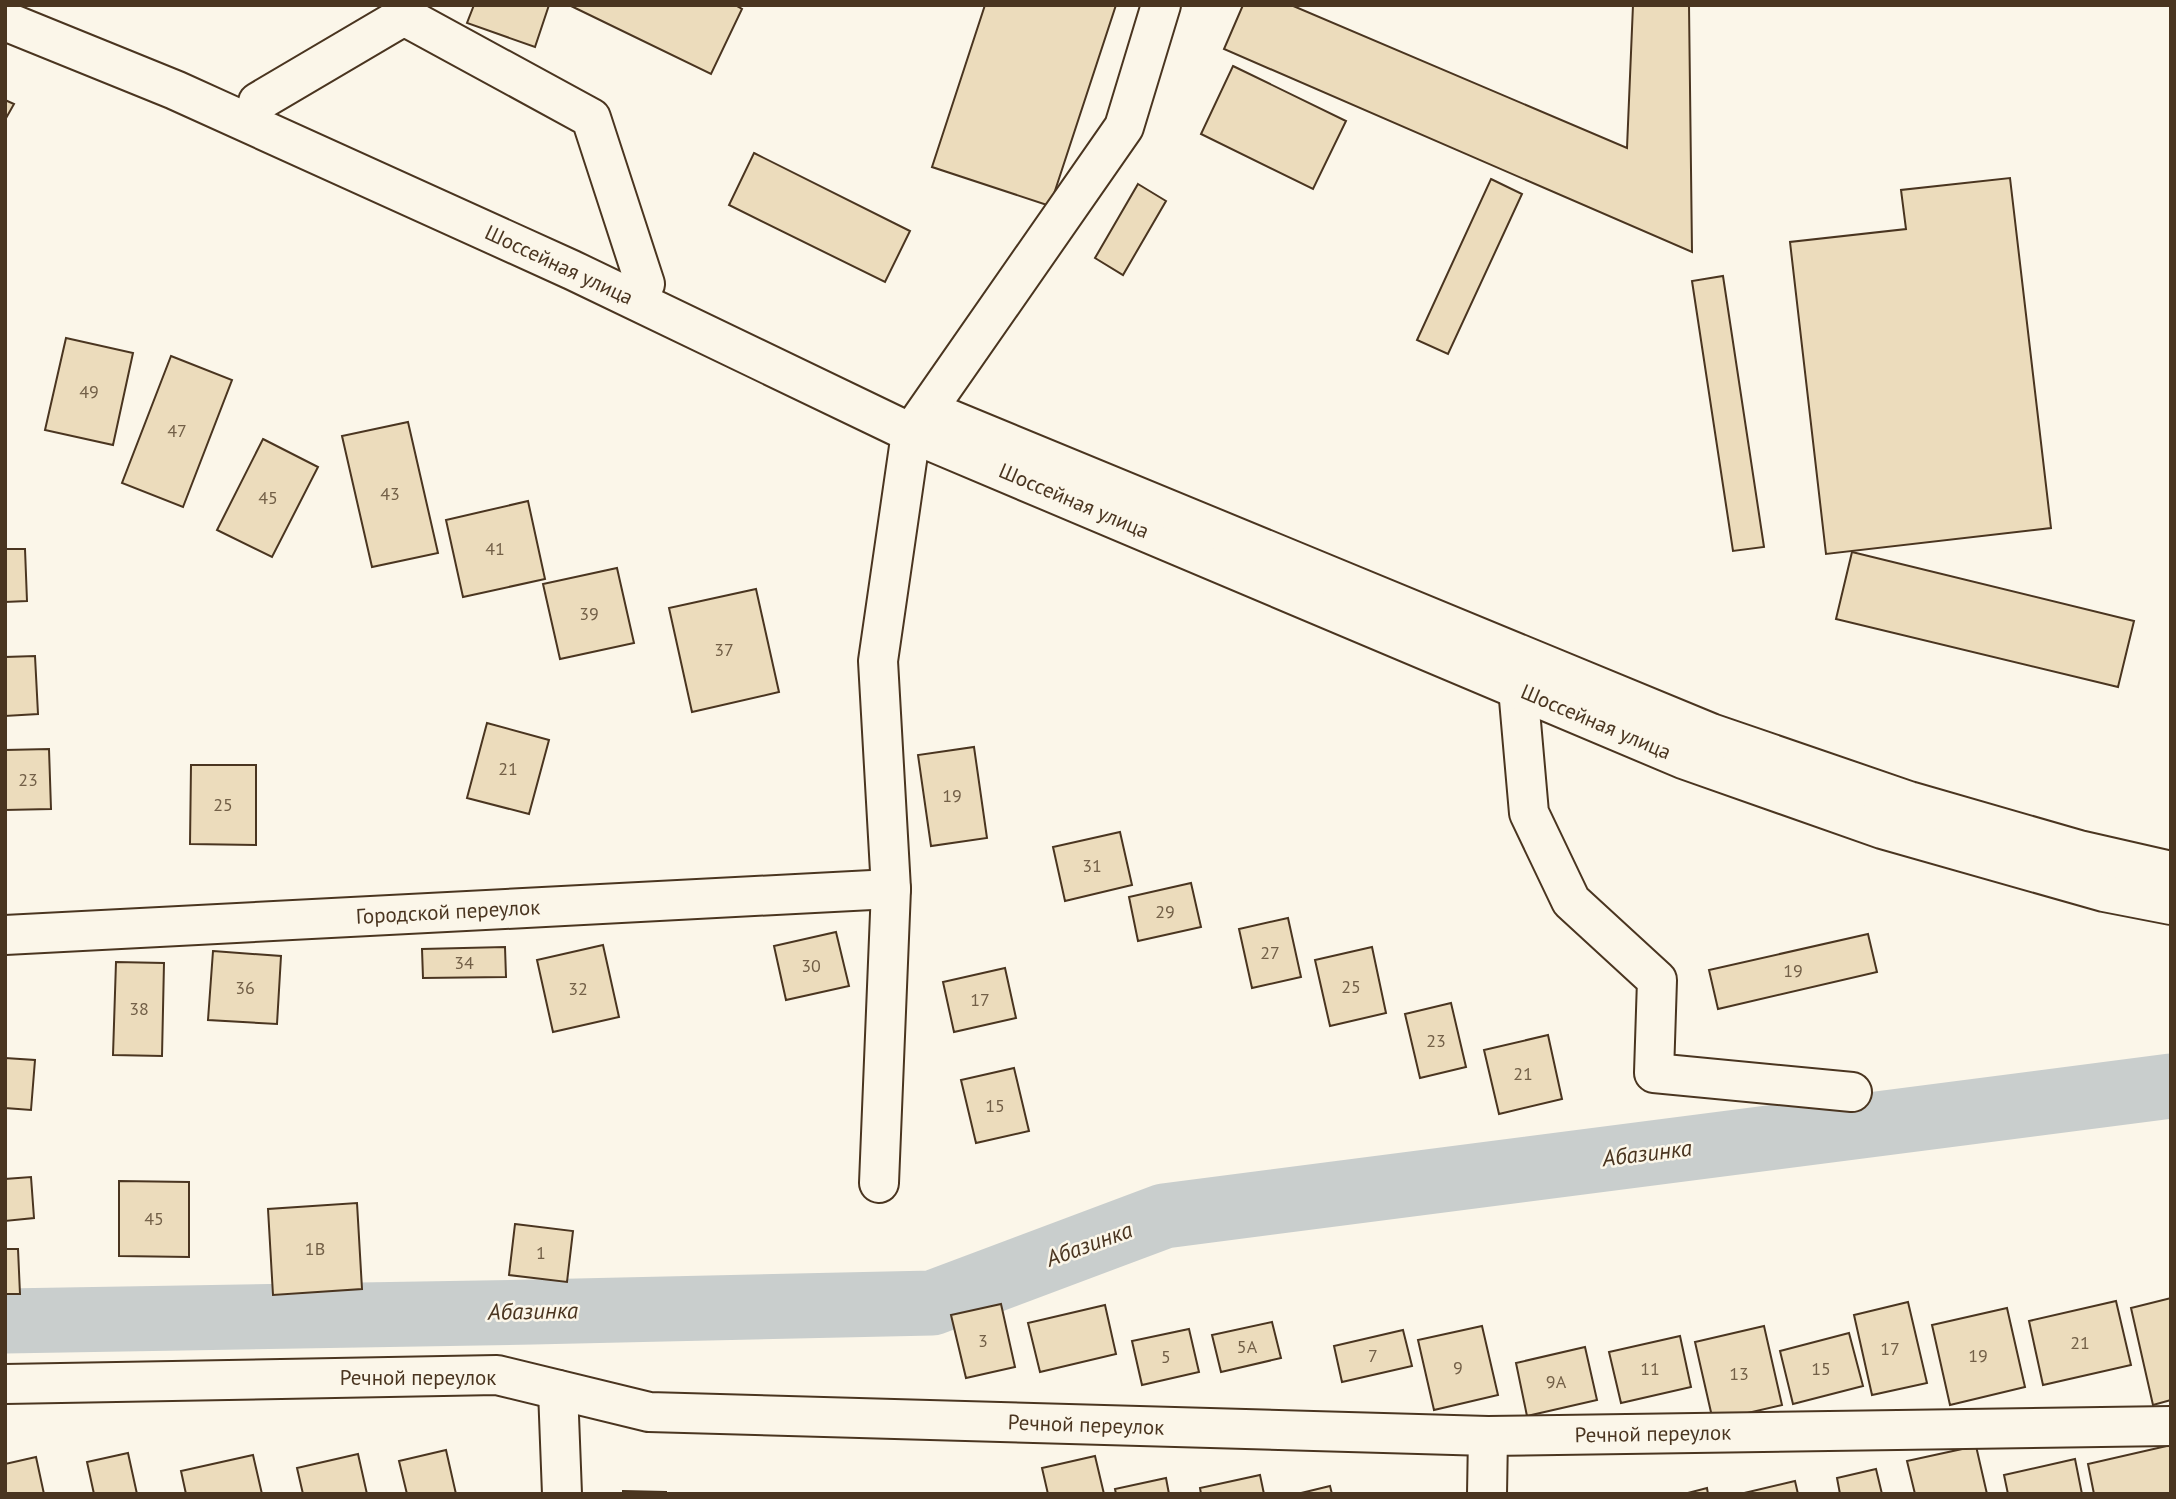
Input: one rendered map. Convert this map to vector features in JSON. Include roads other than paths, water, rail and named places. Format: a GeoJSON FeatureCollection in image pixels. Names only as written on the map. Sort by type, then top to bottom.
{"type":"FeatureCollection","features":[{"type":"Feature","properties":{"kind":"main road","name":"Шоссейная улица"},"geometry":{"type":"LineString","coordinates":[[32,5],[370,150],[781,350],[918,421],[1711,733],[1909,801],[2079,850],[2171,871]]}},
{"type":"Feature","properties":{"kind":"main road"},"geometry":{"type":"LineString","coordinates":[[879,1183],[891,889],[878,661],[918,421],[1124,127],[1161,5]]}},
{"type":"Feature","properties":{"kind":"main road"},"geometry":{"type":"LineString","coordinates":[[258,102],[404,16],[591,118],[645,284]]}},
{"type":"Feature","properties":{"kind":"main road","name":"Шоссейная улица"},"geometry":{"type":"LineString","coordinates":[[5,21],[175,90],[547,258],[1684,760],[1882,829],[2104,892],[2171,905]]}},
{"type":"Feature","properties":{"kind":"main road"},"geometry":{"type":"LineString","coordinates":[[1518,688],[1530,813],[1571,901],[1657,980],[1654,1073],[1852,1092]]}},
{"type":"Feature","properties":{"kind":"main road","name":"Городской переулок"},"geometry":{"type":"LineString","coordinates":[[5,935],[891,889]]}},
{"type":"Feature","properties":{"kind":"main road","name":"Речной переулок"},"geometry":{"type":"LineString","coordinates":[[5,1384],[497,1375],[649,1412],[1488,1436],[2171,1426]]}},
{"type":"Feature","properties":{"kind":"main road"},"geometry":{"type":"LineString","coordinates":[[558,1390],[562,1494]]}},
{"type":"Feature","properties":{"kind":"main road"},"geometry":{"type":"LineString","coordinates":[[1487,1494],[1488,1436]]}},
{"type":"Feature","properties":{"kind":"waterway","name":"Абазинка"},"geometry":{"type":"LineString","coordinates":[[5,1321],[932,1303],[1164,1216],[2171,1086]]}}]}
